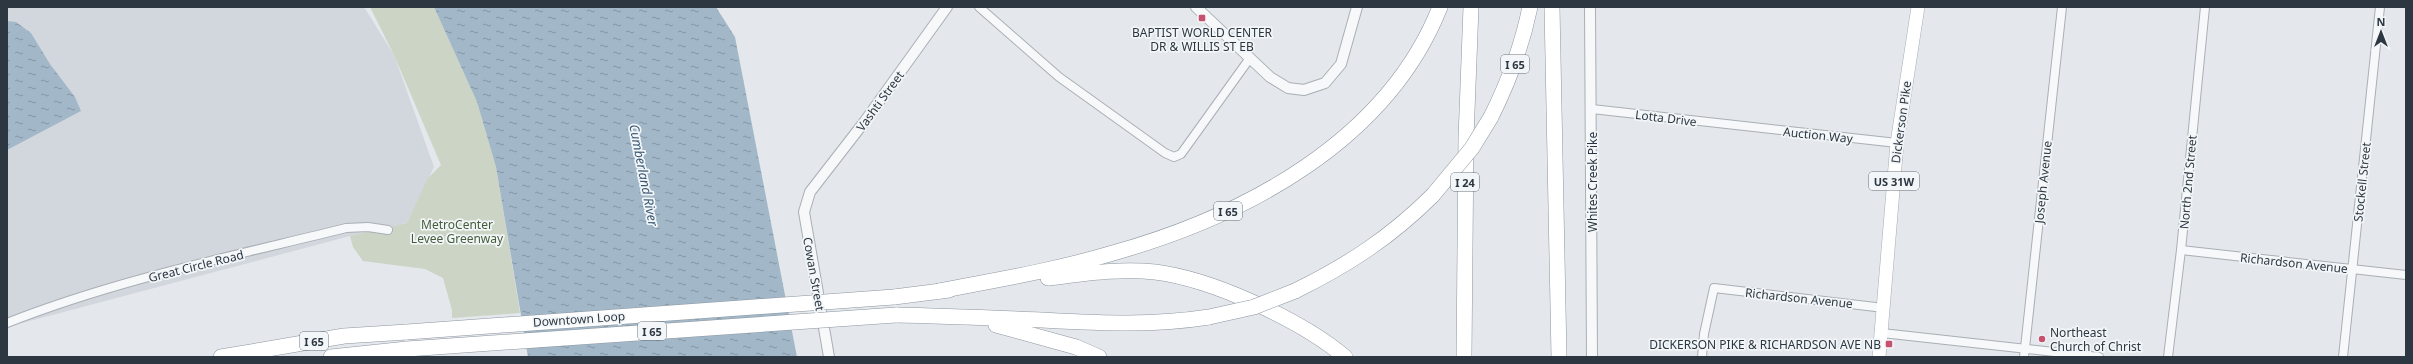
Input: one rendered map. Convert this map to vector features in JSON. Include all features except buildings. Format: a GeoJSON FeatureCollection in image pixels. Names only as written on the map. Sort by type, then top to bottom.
{"type":"FeatureCollection","features":[{"type":"Feature","properties":{"kind":"highway","name":"I 65"},"geometry":{"type":"LineString","coordinates":[[939,291],[1044,271],[1114,253],[1179,231],[1232,209],[1283,181],[1328,152],[1367,116],[1405,73],[1431,29],[1440,7]]}},
{"type":"Feature","properties":{"kind":"highway","name":"I 24"},"geometry":{"type":"LineString","coordinates":[[1464,357],[1466,138],[1471,7]]}},
{"type":"Feature","properties":{"kind":"highway","name":"I 65"},"geometry":{"type":"LineString","coordinates":[[956,316],[1115,324],[1171,323],[1209,317],[1254,307],[1295,291],[1336,271],[1373,247],[1406,222],[1433,195],[1472,148],[1491,117],[1512,72],[1522,43],[1530,7]]}},
{"type":"Feature","properties":{"kind":"highway"},"geometry":{"type":"LineString","coordinates":[[1552,7],[1559,357]]}},
{"type":"Feature","properties":{"kind":"highway"},"geometry":{"type":"LineString","coordinates":[[939,291],[1109,271],[1155,272],[1207,285],[1279,314],[1329,344],[1345,357]]}},
{"type":"Feature","properties":{"kind":"highway","name":"Downtown Loop"},"geometry":{"type":"LineString","coordinates":[[221,357],[344,336],[894,296],[939,291]]}},
{"type":"Feature","properties":{"kind":"highway","name":"Downtown Loop"},"geometry":{"type":"LineString","coordinates":[[331,357],[407,349],[896,315],[956,316]]}},
{"type":"Feature","properties":{"kind":"highway"},"geometry":{"type":"LineString","coordinates":[[956,316],[1024,332],[1076,347],[1099,357]]}},
{"type":"Feature","properties":{"kind":"main road","name":"Dickerson Pike"},"geometry":{"type":"LineString","coordinates":[[1879,357],[1897,143],[1918,7]]}},
{"type":"Feature","properties":{"kind":"street","name":"Vashti Street"},"geometry":{"type":"LineString","coordinates":[[810,192],[865,121],[947,7]]}},
{"type":"Feature","properties":{"kind":"street"},"geometry":{"type":"LineString","coordinates":[[979,7],[1059,77],[1161,150],[1174,157],[1181,154],[1250,58]]}},
{"type":"Feature","properties":{"kind":"street"},"geometry":{"type":"LineString","coordinates":[[1200,9],[1270,77],[1288,88],[1304,90],[1325,83],[1341,64],[1357,7]]}},
{"type":"Feature","properties":{"kind":"street","name":"Whites Creek Pike"},"geometry":{"type":"LineString","coordinates":[[1590,7],[1592,109],[1592,357]]}},
{"type":"Feature","properties":{"kind":"street","name":"Joseph Avenue"},"geometry":{"type":"LineString","coordinates":[[2024,357],[2062,7]]}},
{"type":"Feature","properties":{"kind":"street","name":"North 2nd Street"},"geometry":{"type":"LineString","coordinates":[[2168,357],[2182,250],[2205,7]]}},
{"type":"Feature","properties":{"kind":"street","name":"Stockell Street"},"geometry":{"type":"LineString","coordinates":[[2344,357],[2380,7]]}},
{"type":"Feature","properties":{"kind":"street","name":"Lotta Drive"},"geometry":{"type":"LineString","coordinates":[[1592,109],[1740,126]]}},
{"type":"Feature","properties":{"kind":"street","name":"Auction Way"},"geometry":{"type":"LineString","coordinates":[[1740,126],[1897,143]]}},
{"type":"Feature","properties":{"kind":"street","name":"Cowan Street"},"geometry":{"type":"LineString","coordinates":[[810,192],[804,212],[829,357]]}},
{"type":"Feature","properties":{"kind":"street","name":"Great Circle Road"},"geometry":{"type":"LineString","coordinates":[[7,323],[75,299],[178,269],[346,228],[368,227],[388,230]]}},
{"type":"Feature","properties":{"kind":"street","name":"Richardson Avenue"},"geometry":{"type":"LineString","coordinates":[[2182,250],[2406,275]]}},
{"type":"Feature","properties":{"kind":"street","name":"Richardson Avenue"},"geometry":{"type":"LineString","coordinates":[[1702,357],[1704,334],[1714,288],[1884,308]]}},
{"type":"Feature","properties":{"kind":"street"},"geometry":{"type":"LineString","coordinates":[[1882,333],[2099,357]]}},
{"type":"Feature","properties":{"kind":"shaded area"},"geometry":{"type":"Polygon","coordinates":[[[7,7],[364,7],[394,55],[434,167],[407,223],[350,236],[7,327],[7,7]]]}},
{"type":"Feature","properties":{"kind":"green space","name":"MetroCenter Levee Greenway"},"geometry":{"type":"Polygon","coordinates":[[[370,7],[434,7],[477,102],[496,167],[520,313],[452,318],[452,310],[443,278],[425,269],[363,261],[353,247],[350,236],[407,223],[428,178],[441,165],[394,55],[370,7]]]}},
{"type":"Feature","properties":{"kind":"water","name":"Cumberland River"},"geometry":{"type":"Polygon","coordinates":[[[434,7],[716,7],[735,37],[797,357],[528,357],[496,167],[477,102],[434,7]]]}},
{"type":"Feature","properties":{"kind":"water"},"geometry":{"type":"Polygon","coordinates":[[[7,21],[16,22],[31,33],[50,64],[75,97],[81,111],[7,150],[7,21]]]}},
{"type":"Feature","properties":{"kind":"place","name":"BAPTIST WORLD CENTER DR & WILLIS ST EB"},"geometry":{"type":"Point","coordinates":[1202,18]}},
{"type":"Feature","properties":{"kind":"place","name":"Northeast Church of Christ"},"geometry":{"type":"Point","coordinates":[2042,339]}},
{"type":"Feature","properties":{"kind":"place","name":"DICKERSON PIKE & RICHARDSON AVE NB"},"geometry":{"type":"Point","coordinates":[1889,344]}}]}
